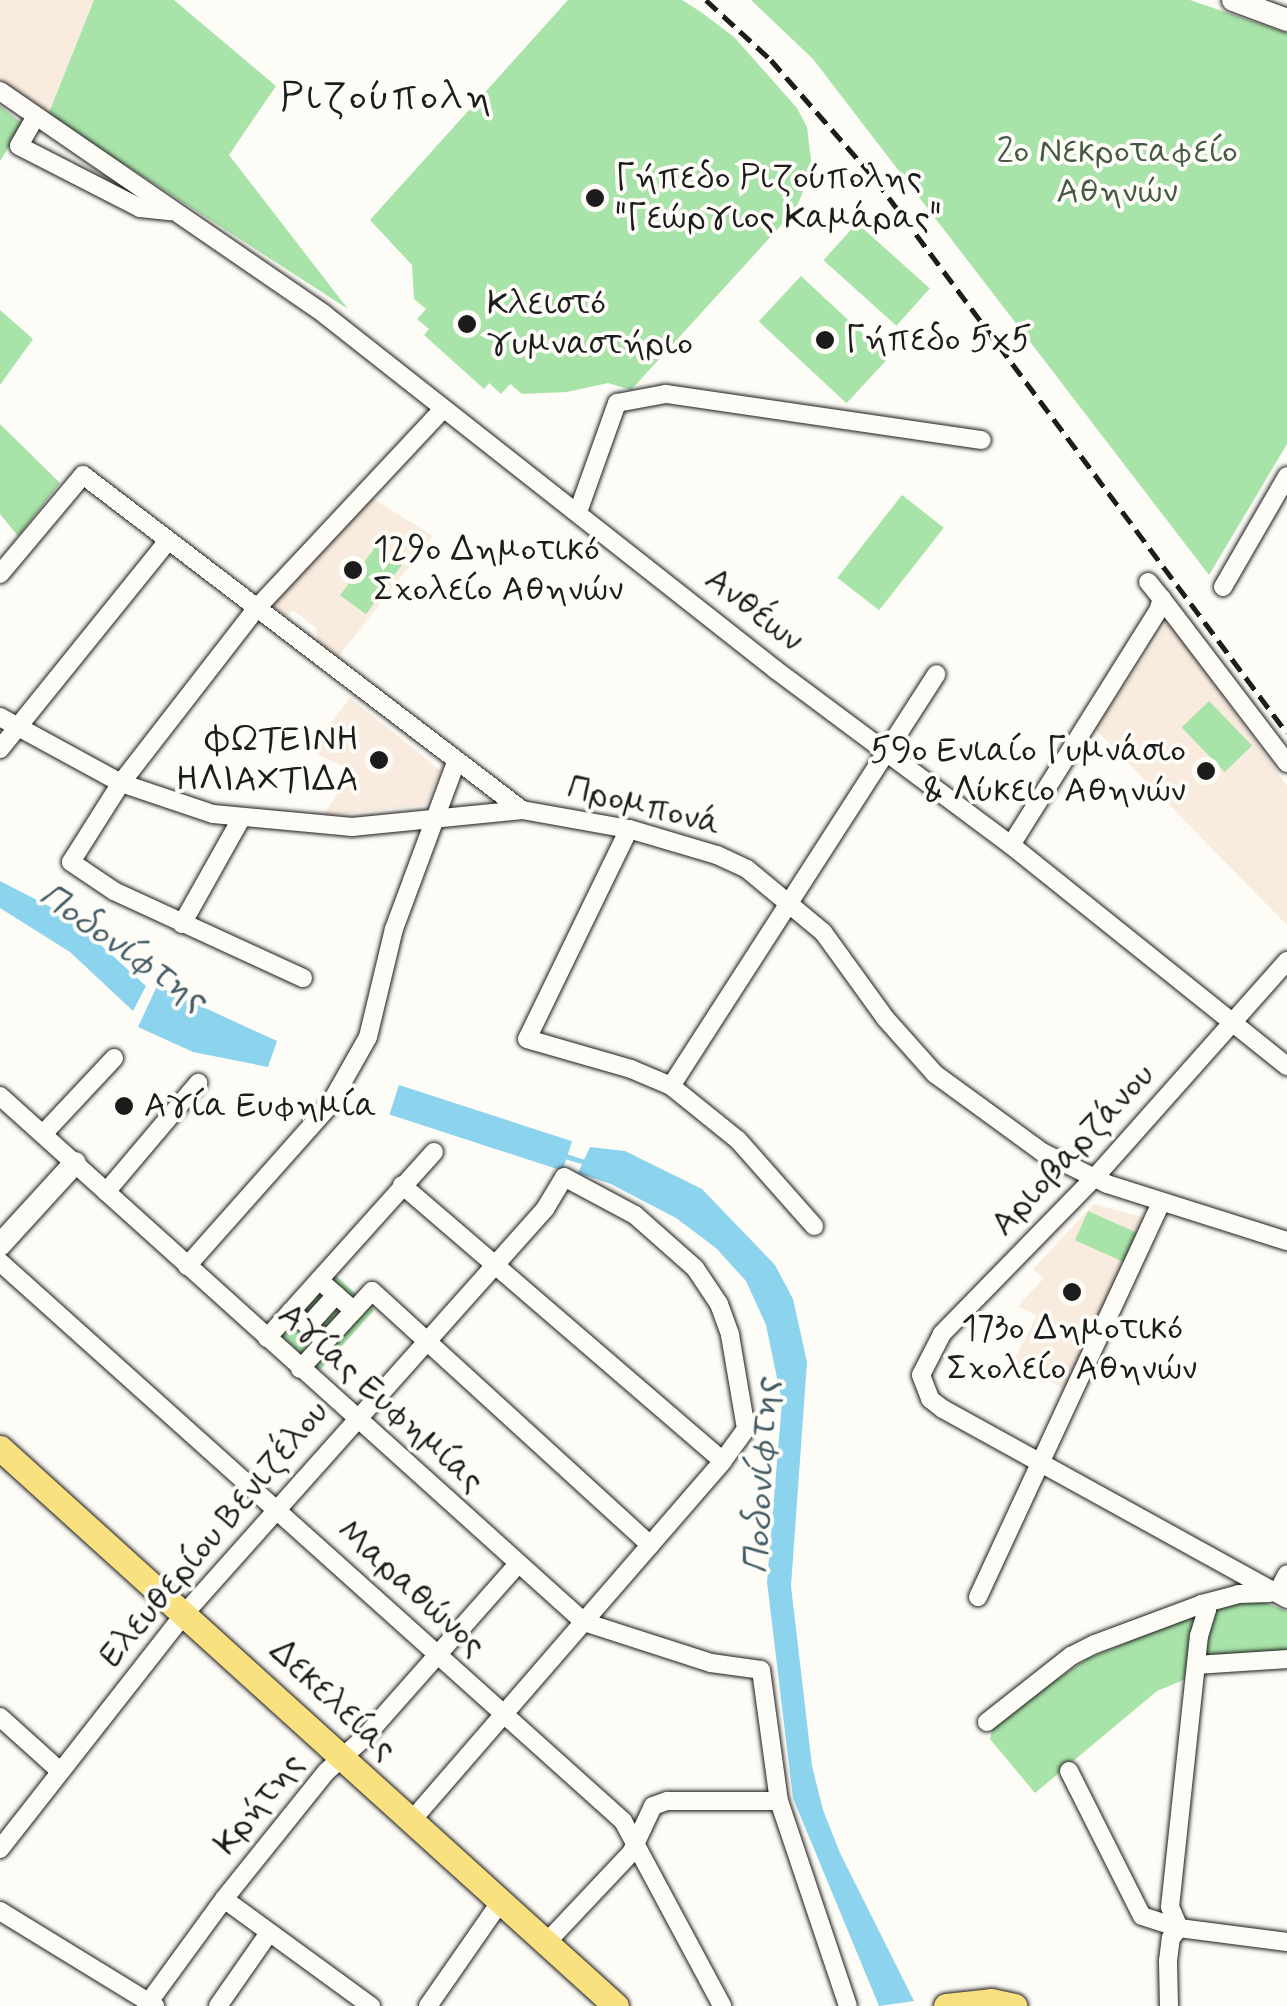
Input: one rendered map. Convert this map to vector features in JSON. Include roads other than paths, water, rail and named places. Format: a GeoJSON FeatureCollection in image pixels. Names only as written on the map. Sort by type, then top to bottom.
{"type":"FeatureCollection","features":[{"type":"Feature","properties":{"kind":"main road","name":"Δεκελείας"},"geometry":{"type":"LineString","coordinates":[[0,1448],[186,1612],[616,2006]]}},
{"type":"Feature","properties":{"kind":"main road"},"geometry":{"type":"LineString","coordinates":[[946,2006],[992,2001],[1014,2006]]}},
{"type":"Feature","properties":{"kind":"street"},"geometry":{"type":"LineString","coordinates":[[1233,0],[1287,20]]}},
{"type":"Feature","properties":{"kind":"street","name":"Ανθέων"},"geometry":{"type":"LineString","coordinates":[[0,91],[324,314],[1287,1066]]}},
{"type":"Feature","properties":{"kind":"street","name":"Ανθέων"},"geometry":{"type":"LineString","coordinates":[[36,116],[19,146],[140,208],[176,212]]}},
{"type":"Feature","properties":{"kind":"street"},"geometry":{"type":"LineString","coordinates":[[81,178],[93,156]]}},
{"type":"Feature","properties":{"kind":"street"},"geometry":{"type":"LineString","coordinates":[[578,512],[618,403],[666,394],[982,440]]}},
{"type":"Feature","properties":{"kind":"street"},"geometry":{"type":"LineString","coordinates":[[303,978],[182,924],[81,872],[72,862],[121,783],[255,610],[442,409]]}},
{"type":"Feature","properties":{"kind":"street","name":"Προμπονά"},"geometry":{"type":"LineString","coordinates":[[0,574],[83,476],[166,543],[522,810],[629,829],[717,855],[747,869],[823,932],[886,1019],[935,1074],[1042,1152],[1094,1178],[1287,1241]]}},
{"type":"Feature","properties":{"kind":"street"},"geometry":{"type":"LineString","coordinates":[[1223,587],[1287,476]]}},
{"type":"Feature","properties":{"kind":"street"},"geometry":{"type":"LineString","coordinates":[[0,749],[166,543]]}},
{"type":"Feature","properties":{"kind":"street"},"geometry":{"type":"LineString","coordinates":[[1148,582],[1287,764]]}},
{"type":"Feature","properties":{"kind":"street"},"geometry":{"type":"LineString","coordinates":[[1010,846],[1162,599]]}},
{"type":"Feature","properties":{"kind":"street"},"geometry":{"type":"LineString","coordinates":[[671,1086],[937,674]]}},
{"type":"Feature","properties":{"kind":"street"},"geometry":{"type":"LineString","coordinates":[[0,717],[121,783],[185,806],[241,819],[326,828],[522,810]]}},
{"type":"Feature","properties":{"kind":"street"},"geometry":{"type":"LineString","coordinates":[[187,1266],[329,1106],[368,1037],[394,930],[456,762]]}},
{"type":"Feature","properties":{"kind":"street"},"geometry":{"type":"LineString","coordinates":[[182,924],[241,819]]}},
{"type":"Feature","properties":{"kind":"street"},"geometry":{"type":"LineString","coordinates":[[629,829],[526,1039],[671,1086],[738,1140],[814,1226]]}},
{"type":"Feature","properties":{"kind":"street","name":"Αριοβαρζάνου"},"geometry":{"type":"LineString","coordinates":[[1038,1464],[943,1409],[924,1388],[920,1375],[926,1357],[942,1334],[1094,1178],[1287,961]]}},
{"type":"Feature","properties":{"kind":"street"},"geometry":{"type":"LineString","coordinates":[[43,1134],[114,1058]]}},
{"type":"Feature","properties":{"kind":"street"},"geometry":{"type":"LineString","coordinates":[[106,1192],[198,1084]]}},
{"type":"Feature","properties":{"kind":"street","name":"Αγίας Ευφημίας"},"geometry":{"type":"LineString","coordinates":[[0,1096],[516,1566],[584,1622],[695,1659],[762,1670],[779,1800]]}},
{"type":"Feature","properties":{"kind":"street"},"geometry":{"type":"LineString","coordinates":[[267,1338],[434,1152]]}},
{"type":"Feature","properties":{"kind":"street"},"geometry":{"type":"LineString","coordinates":[[0,1245],[75,1162]]}},
{"type":"Feature","properties":{"kind":"street","name":"Ελευθερίου Βενιζέλου"},"geometry":{"type":"LineString","coordinates":[[0,1849],[186,1612],[493,1264],[546,1210],[564,1177],[635,1215],[695,1268],[718,1304],[730,1335],[746,1429],[723,1461]]}},
{"type":"Feature","properties":{"kind":"street"},"geometry":{"type":"LineString","coordinates":[[402,1185],[723,1461],[412,1820]]}},
{"type":"Feature","properties":{"kind":"street"},"geometry":{"type":"LineString","coordinates":[[978,1597],[1161,1202]]}},
{"type":"Feature","properties":{"kind":"street","name":"Μαραθώνος"},"geometry":{"type":"LineString","coordinates":[[0,1262],[622,1821],[722,2006]]}},
{"type":"Feature","properties":{"kind":"street"},"geometry":{"type":"LineString","coordinates":[[318,1280],[352,1310]]}},
{"type":"Feature","properties":{"kind":"street"},"geometry":{"type":"LineString","coordinates":[[300,1369],[372,1291],[650,1545]]}},
{"type":"Feature","properties":{"kind":"street"},"geometry":{"type":"LineString","coordinates":[[308,1326],[336,1295]]}},
{"type":"Feature","properties":{"kind":"street"},"geometry":{"type":"LineString","coordinates":[[291,1311],[325,1341]]}},
{"type":"Feature","properties":{"kind":"street"},"geometry":{"type":"LineString","coordinates":[[1038,1464],[1278,1595]]}},
{"type":"Feature","properties":{"kind":"street","name":"Κρήτης"},"geometry":{"type":"LineString","coordinates":[[150,2005],[224,1900],[343,1757],[516,1566]]}},
{"type":"Feature","properties":{"kind":"street"},"geometry":{"type":"LineString","coordinates":[[1278,1595],[1287,1574]]}},
{"type":"Feature","properties":{"kind":"street"},"geometry":{"type":"LineString","coordinates":[[987,1722],[1071,1656],[1134,1627],[1239,1594],[1278,1595]]}},
{"type":"Feature","properties":{"kind":"street"},"geometry":{"type":"LineString","coordinates":[[1179,1928],[1170,1907],[1202,1616],[1207,1610],[1202,1604]]}},
{"type":"Feature","properties":{"kind":"street"},"geometry":{"type":"LineString","coordinates":[[1197,1665],[1287,1659]]}},
{"type":"Feature","properties":{"kind":"street"},"geometry":{"type":"LineString","coordinates":[[0,1717],[60,1772]]}},
{"type":"Feature","properties":{"kind":"street"},"geometry":{"type":"LineString","coordinates":[[1070,1771],[1142,1916],[1179,1928],[1287,1942]]}},
{"type":"Feature","properties":{"kind":"street"},"geometry":{"type":"LineString","coordinates":[[547,1942],[631,1853],[642,1823],[659,1802],[779,1800],[848,2006]]}},
{"type":"Feature","properties":{"kind":"street"},"geometry":{"type":"LineString","coordinates":[[224,1900],[372,2006]]}},
{"type":"Feature","properties":{"kind":"street"},"geometry":{"type":"LineString","coordinates":[[428,2006],[501,1901]]}},
{"type":"Feature","properties":{"kind":"street"},"geometry":{"type":"LineString","coordinates":[[0,1910],[150,2005]]}},
{"type":"Feature","properties":{"kind":"street"},"geometry":{"type":"LineString","coordinates":[[1169,2006],[1168,1961],[1171,1938],[1179,1928]]}},
{"type":"Feature","properties":{"kind":"street"},"geometry":{"type":"LineString","coordinates":[[218,2006],[269,1934]]}},
{"type":"Feature","properties":{"kind":"water"},"geometry":{"type":"Polygon","coordinates":[[[0,881],[70,917],[146,986],[133,1011],[70,952],[0,908],[0,881]]]}},
{"type":"Feature","properties":{"kind":"water"},"geometry":{"type":"Polygon","coordinates":[[[157,986],[277,1041],[268,1067],[193,1052],[138,1027],[157,986]]]}},
{"type":"Feature","properties":{"kind":"water"},"geometry":{"type":"Polygon","coordinates":[[[399,1085],[572,1141],[563,1171],[389,1114],[399,1085]]]}},
{"type":"Feature","properties":{"kind":"water"},"geometry":{"type":"Polygon","coordinates":[[[590,1147],[625,1151],[702,1189],[775,1265],[793,1299],[807,1362],[791,1586],[812,1766],[823,1810],[840,1853],[914,2001],[879,2006],[793,1798],[767,1582],[782,1402],[766,1325],[746,1281],[716,1248],[676,1218],[611,1184],[578,1173],[590,1147]]]}},
{"type":"Feature","properties":{"kind":"waterway","name":"Ποδονίφτης"},"geometry":{"type":"LineString","coordinates":[[562,1155],[585,1162]]}},
{"type":"Feature","properties":{"kind":"railway"},"geometry":{"type":"LineString","coordinates":[[706,0],[771,60],[875,179],[1287,733]]}},
{"type":"Feature","properties":{"kind":"place","name":"Γήπεδο Ριζούπολης \"Γεώργιος Καμάρας\""},"geometry":{"type":"Point","coordinates":[595,198]}},
{"type":"Feature","properties":{"kind":"place","name":"Κλειστό γυμναστήριο"},"geometry":{"type":"Point","coordinates":[467,324]}},
{"type":"Feature","properties":{"kind":"place","name":"Γήπεδο 5x5"},"geometry":{"type":"Point","coordinates":[825,340]}},
{"type":"Feature","properties":{"kind":"place","name":"129ο Δημοτικό Σχολείο Αθηνών"},"geometry":{"type":"Point","coordinates":[353,570]}},
{"type":"Feature","properties":{"kind":"place","name":"ΦΩΤΕΙΝΗ ΗΛΙΑΧΤΙΔΑ"},"geometry":{"type":"Point","coordinates":[379,760]}},
{"type":"Feature","properties":{"kind":"place","name":"59ο Ενιαίο Γυμνάσιο & Λύκειο Αθηνών"},"geometry":{"type":"Point","coordinates":[1206,771]}},
{"type":"Feature","properties":{"kind":"place","name":"Αγία Ευφημία"},"geometry":{"type":"Point","coordinates":[124,1106]}},
{"type":"Feature","properties":{"kind":"place","name":"173ο Δημοτικό Σχολείο Αθηνών"},"geometry":{"type":"Point","coordinates":[1072,1292]}},
{"type":"Feature","properties":{"kind":"district","name":"Ριζούπολη"},"geometry":{"type":"Point","coordinates":[387,98]}},
{"type":"Feature","properties":{"kind":"park label","name":"2ο Νεκροταφείο Αθηνών"},"geometry":{"type":"Point","coordinates":[1117,172]}}]}
